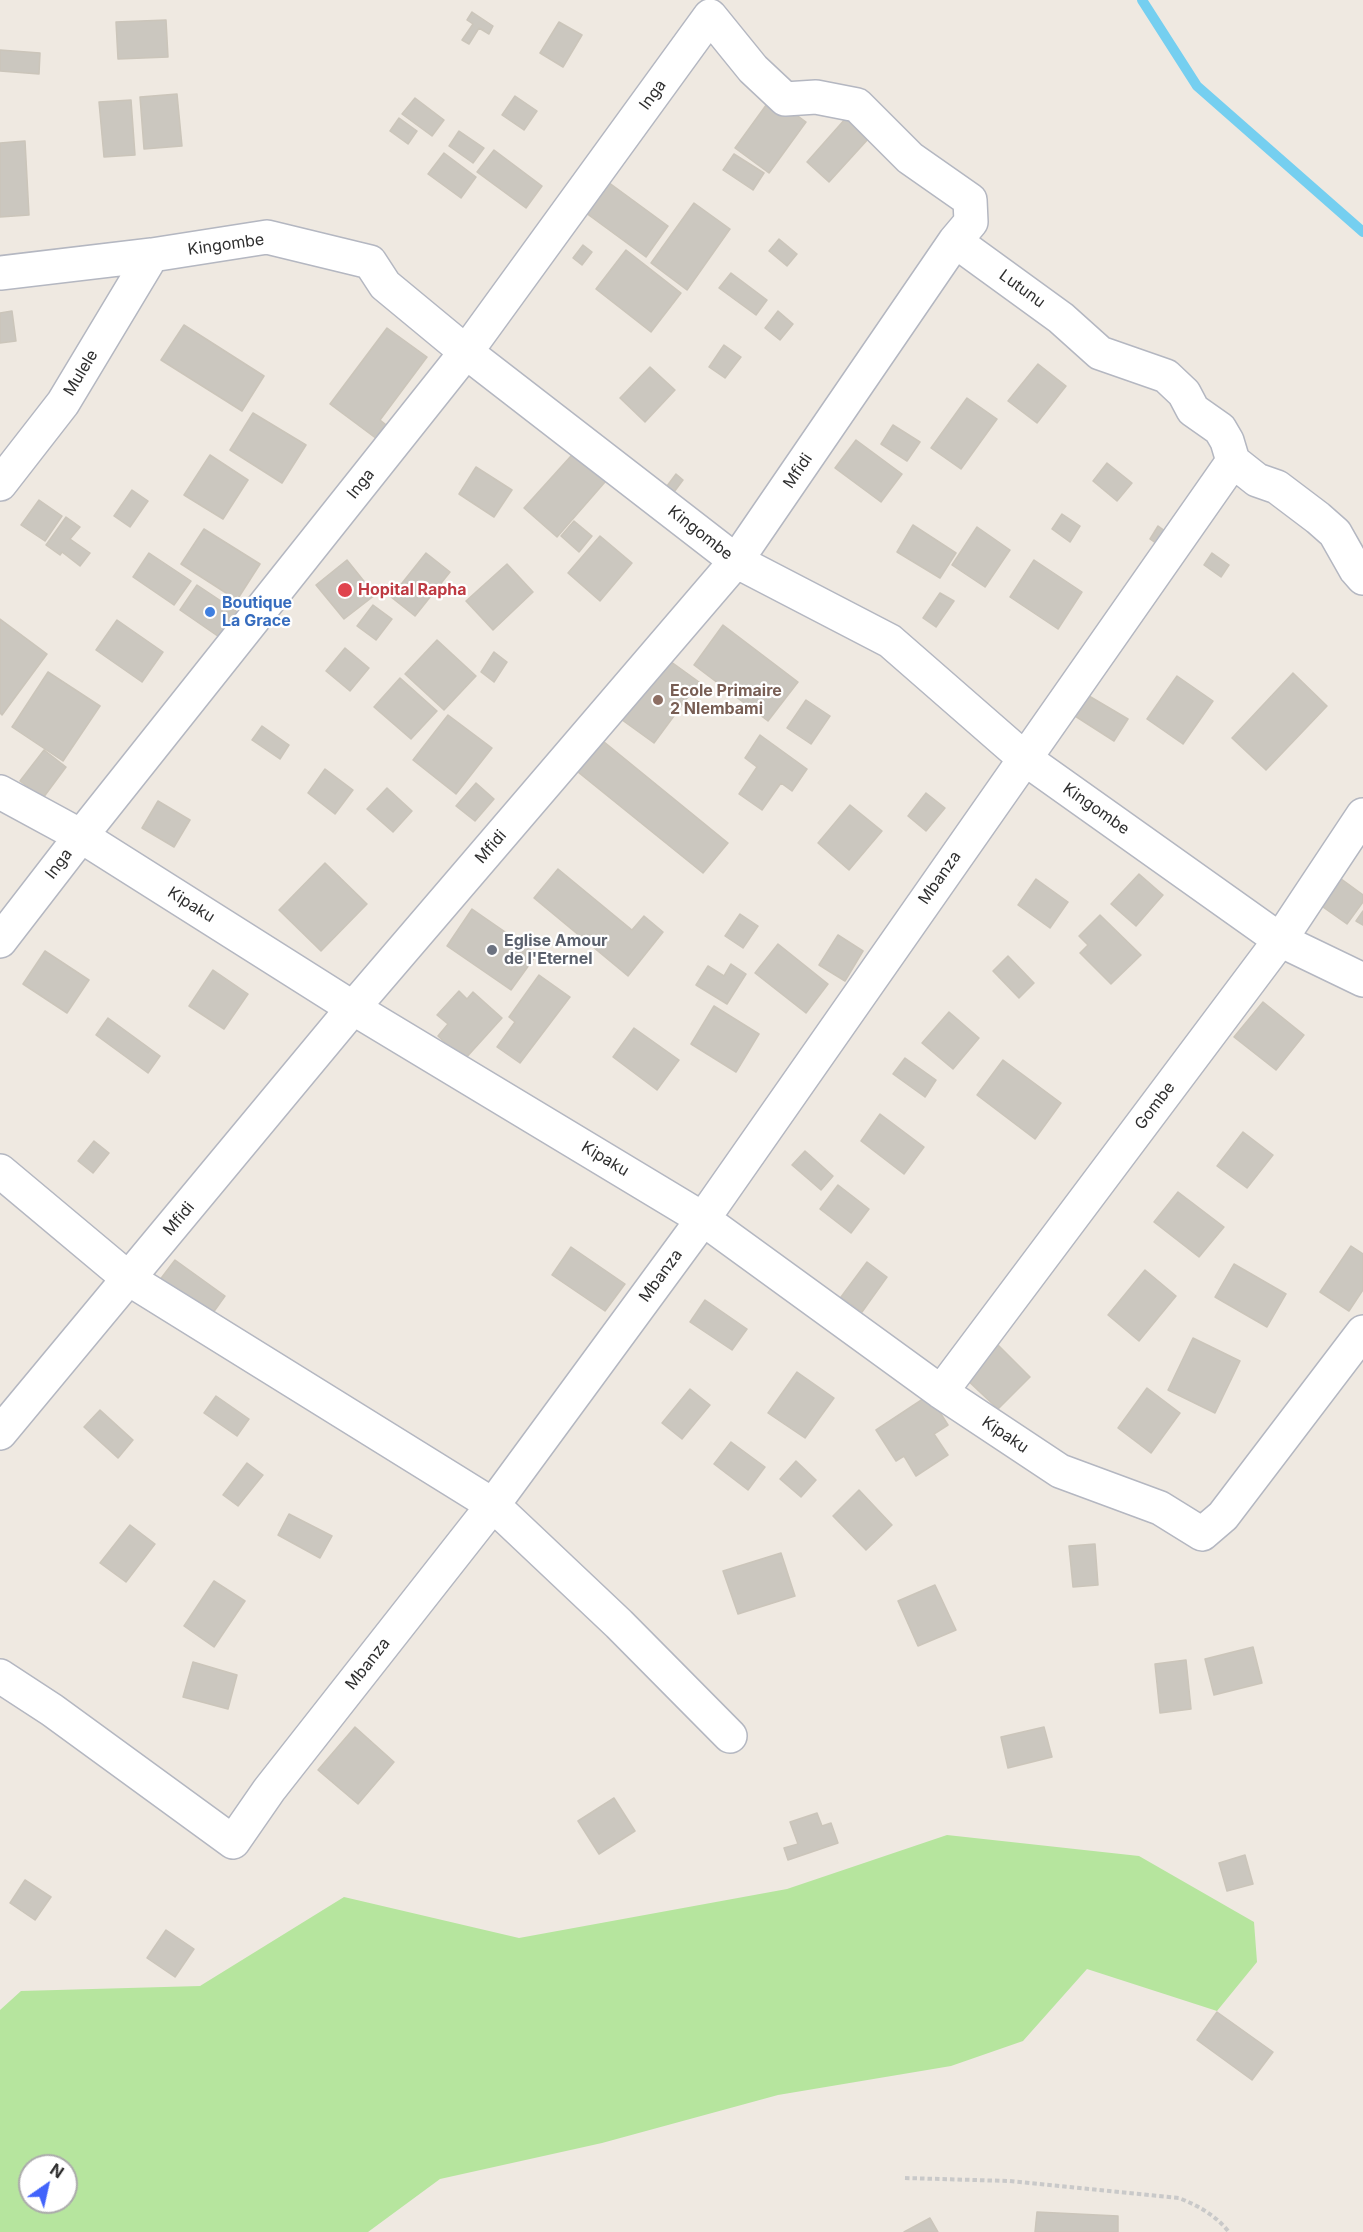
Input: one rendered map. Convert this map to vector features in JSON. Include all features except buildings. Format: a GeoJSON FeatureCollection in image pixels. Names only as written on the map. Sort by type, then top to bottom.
{"type":"FeatureCollection","features":[{"type":"Feature","properties":{"kind":"street","name":"Inga"},"geometry":{"type":"LineString","coordinates":[[0,941],[466,352],[710,16],[753,69],[785,99],[816,97],[857,105],[910,158],[970,200],[971,222],[955,241]]}},
{"type":"Feature","properties":{"kind":"street","name":"Kingombe"},"geometry":{"type":"LineString","coordinates":[[0,273],[152,255],[267,237],[370,262],[385,285],[466,352],[736,561],[890,641],[1024,758],[1280,940],[1363,980]]}},
{"type":"Feature","properties":{"kind":"street","name":"Lutunu"},"geometry":{"type":"LineString","coordinates":[[955,241],[1061,318],[1100,353],[1166,376],[1184,393],[1193,410],[1220,429],[1227,441],[1233,461]]}},
{"type":"Feature","properties":{"kind":"street","name":"Mfidi"},"geometry":{"type":"LineString","coordinates":[[0,1433],[353,1008],[736,561],[955,241]]}},
{"type":"Feature","properties":{"kind":"street","name":"Mulele"},"geometry":{"type":"LineString","coordinates":[[0,484],[63,403],[152,255]]}},
{"type":"Feature","properties":{"kind":"street"},"geometry":{"type":"LineString","coordinates":[[1233,461],[1257,480],[1277,487],[1326,525],[1340,540],[1356,570],[1363,578]]}},
{"type":"Feature","properties":{"kind":"street","name":"Mbanza"},"geometry":{"type":"LineString","coordinates":[[0,1676],[52,1710],[233,1842],[269,1790],[493,1505],[703,1219],[1233,461]]}},
{"type":"Feature","properties":{"kind":"street","name":"Kipaku"},"geometry":{"type":"LineString","coordinates":[[0,792],[81,836],[353,1008],[703,1219],[941,1392],[1060,1471],[1160,1508],[1202,1534],[1223,1516],[1363,1332]]}},
{"type":"Feature","properties":{"kind":"street","name":"Gombe"},"geometry":{"type":"LineString","coordinates":[[941,1392],[1280,940],[1363,815]]}},
{"type":"Feature","properties":{"kind":"street"},"geometry":{"type":"LineString","coordinates":[[0,1171],[129,1279],[493,1505],[619,1624],[730,1736]]}},
{"type":"Feature","properties":{"kind":"path"},"geometry":{"type":"LineString","coordinates":[[905,2178],[1008,2181],[1179,2198],[1200,2206],[1220,2221],[1229,2232]]}},
{"type":"Feature","properties":{"kind":"green space"},"geometry":{"type":"Polygon","coordinates":[[[947,1835],[1139,1856],[1254,1922],[1257,1962],[1217,2011],[1087,1969],[1023,2041],[951,2066],[778,2095],[602,2143],[440,2179],[368,2232],[0,2232],[0,2010],[21,1991],[200,1986],[344,1897],[519,1938],[787,1889],[947,1835]]]}},
{"type":"Feature","properties":{"kind":"waterway"},"geometry":{"type":"LineString","coordinates":[[1142,0],[1197,86],[1363,232]]}},
{"type":"Feature","properties":{"kind":"place","name":"Hopital Rapha"},"geometry":{"type":"Point","coordinates":[345,590]}},
{"type":"Feature","properties":{"kind":"place","name":"Boutique La Grace"},"geometry":{"type":"Point","coordinates":[210,612]}},
{"type":"Feature","properties":{"kind":"place","name":"Ecole Primaire 2 Nlembami"},"geometry":{"type":"Point","coordinates":[658,700]}},
{"type":"Feature","properties":{"kind":"place","name":"Eglise Amour de l'Eternel"},"geometry":{"type":"Point","coordinates":[492,950]}}]}
